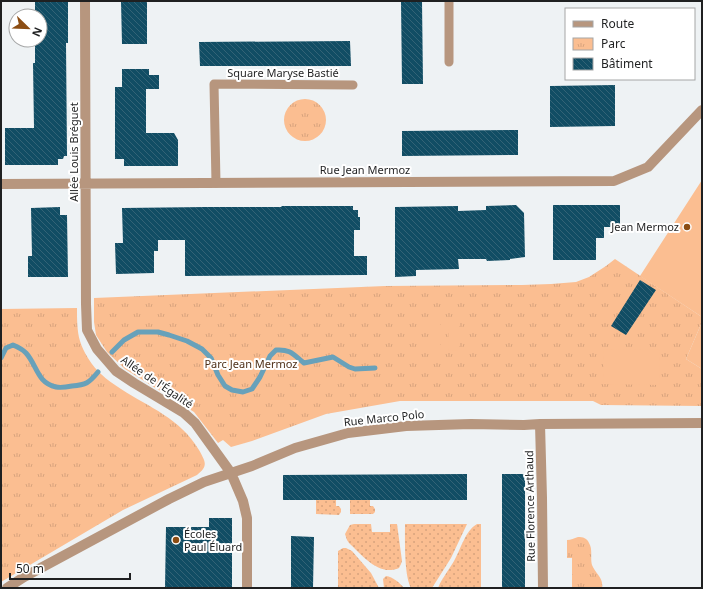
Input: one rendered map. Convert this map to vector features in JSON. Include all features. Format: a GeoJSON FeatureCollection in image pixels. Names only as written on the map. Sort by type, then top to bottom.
{"type":"FeatureCollection","features":[{"type":"Feature","properties":{"kind":"street","name":"Allée Louis Bréguet"},"geometry":{"type":"LineString","coordinates":[[86,1],[86,304]]}},
{"type":"Feature","properties":{"kind":"street","name":"Rue Jean Mermoz"},"geometry":{"type":"LineString","coordinates":[[1,184],[614,182],[648,167],[702,110]]}},
{"type":"Feature","properties":{"kind":"street","name":"Allée de l'Égalité"},"geometry":{"type":"LineString","coordinates":[[86,304],[87,330],[97,349],[116,371],[179,410],[195,423],[231,473],[243,501],[247,518],[247,588]]}},
{"type":"Feature","properties":{"kind":"street","name":"Rue Marco Polo"},"geometry":{"type":"LineString","coordinates":[[7,588],[24,577],[169,499],[204,482],[252,466],[295,448],[348,433],[406,426],[471,424],[524,425],[702,423]]}},
{"type":"Feature","properties":{"kind":"street","name":"Rue Florence Arthaud"},"geometry":{"type":"LineString","coordinates":[[540,424],[543,588]]}},
{"type":"Feature","properties":{"kind":"lane"},"geometry":{"type":"LineString","coordinates":[[450,1],[450,62]]}},
{"type":"Feature","properties":{"kind":"lane","name":"Square Maryse Bastié"},"geometry":{"type":"LineString","coordinates":[[216,183],[214,84],[353,85]]}},
{"type":"Feature","properties":{"kind":"green space"},"geometry":{"type":"Polygon","coordinates":[[[301,99],[309,99],[317,102],[323,108],[326,120],[323,132],[317,138],[309,141],[301,141],[293,138],[287,132],[284,124],[284,116],[287,108],[293,102],[301,99]]]}},
{"type":"Feature","properties":{"kind":"green space","name":"Jean Mermoz"},"geometry":{"type":"Polygon","coordinates":[[[702,180],[702,317],[640,276],[702,180]]]}},
{"type":"Feature","properties":{"kind":"green space","name":"Parc Jean Mermoz"},"geometry":{"type":"Polygon","coordinates":[[[615,259],[702,317],[702,322],[686,359],[702,369],[702,406],[601,405],[593,401],[400,401],[326,414],[252,441],[231,447],[223,440],[218,443],[194,412],[125,369],[107,352],[96,335],[94,322],[94,298],[385,286],[551,284],[576,282],[589,277],[615,259]]]}},
{"type":"Feature","properties":{"kind":"green space"},"geometry":{"type":"Polygon","coordinates":[[[77,308],[78,329],[81,345],[95,367],[111,382],[174,422],[191,439],[199,450],[205,463],[201,472],[197,475],[123,510],[1,582],[1,309],[77,308]]]}},
{"type":"Feature","properties":{"kind":"green space"},"geometry":{"type":"Polygon","coordinates":[[[429,317],[440,317],[440,350],[429,350],[429,317]]]}},
{"type":"Feature","properties":{"kind":"green space"},"geometry":{"type":"Polygon","coordinates":[[[448,317],[459,317],[459,350],[449,351],[448,317]]]}},
{"type":"Feature","properties":{"kind":"green space"},"geometry":{"type":"Polygon","coordinates":[[[702,322],[702,369],[686,359],[702,322]]]}},
{"type":"Feature","properties":{"kind":"green space"},"geometry":{"type":"Polygon","coordinates":[[[604,349],[660,350],[659,385],[603,384],[604,349]]]}},
{"type":"Feature","properties":{"kind":"green space"},"geometry":{"type":"Polygon","coordinates":[[[316,500],[336,500],[336,506],[339,506],[341,512],[339,515],[316,514],[316,500]]]}},
{"type":"Feature","properties":{"kind":"green space"},"geometry":{"type":"Polygon","coordinates":[[[350,500],[370,500],[370,506],[373,506],[375,512],[373,514],[350,514],[350,500]]]}},
{"type":"Feature","properties":{"kind":"green space"},"geometry":{"type":"Polygon","coordinates":[[[371,524],[372,532],[390,532],[390,524],[397,524],[402,561],[399,568],[385,570],[365,559],[349,543],[345,534],[350,525],[371,524]]]}},
{"type":"Feature","properties":{"kind":"green space"},"geometry":{"type":"Polygon","coordinates":[[[405,524],[467,524],[451,558],[432,588],[411,588],[406,566],[405,524]]]}},
{"type":"Feature","properties":{"kind":"green space"},"geometry":{"type":"Polygon","coordinates":[[[477,524],[481,524],[481,588],[438,588],[469,531],[477,524]]]}},
{"type":"Feature","properties":{"kind":"green space"},"geometry":{"type":"Polygon","coordinates":[[[578,537],[586,539],[590,545],[592,565],[601,578],[602,588],[572,588],[572,558],[567,558],[567,540],[578,537]]]}},
{"type":"Feature","properties":{"kind":"green space"},"geometry":{"type":"Polygon","coordinates":[[[343,548],[352,551],[371,573],[379,588],[338,588],[338,551],[343,548]]]}},
{"type":"Feature","properties":{"kind":"green space"},"geometry":{"type":"Polygon","coordinates":[[[386,576],[396,580],[404,588],[384,588],[383,579],[386,576]]]}},
{"type":"Feature","properties":{"kind":"building"},"geometry":{"type":"Polygon","coordinates":[[[35,1],[68,1],[68,43],[66,43],[67,156],[64,156],[63,159],[58,159],[58,165],[5,165],[5,128],[34,128],[33,63],[35,63],[35,48],[48,48],[48,8],[35,8],[35,1]]]}},
{"type":"Feature","properties":{"kind":"building"},"geometry":{"type":"Polygon","coordinates":[[[121,1],[147,1],[147,44],[122,44],[121,1]]]}},
{"type":"Feature","properties":{"kind":"building"},"geometry":{"type":"Polygon","coordinates":[[[401,1],[422,1],[423,84],[402,84],[401,1]]]}},
{"type":"Feature","properties":{"kind":"building"},"geometry":{"type":"Polygon","coordinates":[[[350,41],[351,66],[200,66],[199,42],[350,41]]]}},
{"type":"Feature","properties":{"kind":"building"},"geometry":{"type":"Polygon","coordinates":[[[122,69],[149,69],[149,75],[159,75],[159,89],[146,89],[146,133],[174,133],[178,140],[178,166],[124,166],[124,159],[115,159],[115,87],[122,87],[122,69]]]}},
{"type":"Feature","properties":{"kind":"building"},"geometry":{"type":"Polygon","coordinates":[[[615,85],[615,126],[550,127],[550,86],[615,85]]]}},
{"type":"Feature","properties":{"kind":"building"},"geometry":{"type":"Polygon","coordinates":[[[518,130],[518,155],[402,156],[402,131],[518,130]]]}},
{"type":"Feature","properties":{"kind":"building"},"geometry":{"type":"Polygon","coordinates":[[[516,205],[524,213],[525,257],[510,260],[487,261],[486,259],[458,259],[459,269],[416,270],[416,276],[395,277],[395,207],[458,206],[458,211],[486,210],[486,206],[516,205]]]}},
{"type":"Feature","properties":{"kind":"building"},"geometry":{"type":"Polygon","coordinates":[[[553,205],[620,205],[620,227],[604,227],[604,238],[596,238],[596,260],[553,260],[553,205]]]}},
{"type":"Feature","properties":{"kind":"building"},"geometry":{"type":"Polygon","coordinates":[[[353,206],[353,210],[358,210],[358,217],[360,217],[360,230],[354,230],[354,256],[367,256],[367,275],[185,276],[185,240],[158,240],[158,251],[154,251],[154,273],[116,274],[115,243],[123,243],[122,208],[353,206]]]}},
{"type":"Feature","properties":{"kind":"building"},"geometry":{"type":"Polygon","coordinates":[[[60,207],[60,215],[67,215],[68,277],[28,277],[28,256],[32,256],[31,208],[60,207]]]}},
{"type":"Feature","properties":{"kind":"building"},"geometry":{"type":"Polygon","coordinates":[[[640,280],[656,290],[626,335],[611,326],[640,280]]]}},
{"type":"Feature","properties":{"kind":"building"},"geometry":{"type":"Polygon","coordinates":[[[467,474],[467,500],[283,500],[283,475],[467,474]]]}},
{"type":"Feature","properties":{"kind":"building"},"geometry":{"type":"Polygon","coordinates":[[[502,474],[525,474],[525,588],[502,588],[502,474]]]}},
{"type":"Feature","properties":{"kind":"building"},"geometry":{"type":"Polygon","coordinates":[[[209,518],[232,518],[232,588],[165,588],[166,527],[209,527],[209,518]]]}},
{"type":"Feature","properties":{"kind":"building"},"geometry":{"type":"Polygon","coordinates":[[[291,536],[314,537],[313,588],[291,588],[291,536]]]}},
{"type":"Feature","properties":{"kind":"waterway"},"geometry":{"type":"LineString","coordinates":[[112,352],[124,340],[138,332],[158,332],[169,335],[187,341],[202,349],[211,358],[218,375],[225,386],[232,390],[243,392],[252,389],[260,377],[270,356],[276,350],[288,351],[304,363],[333,357],[355,369],[375,368]]}},
{"type":"Feature","properties":{"kind":"waterway"},"geometry":{"type":"LineString","coordinates":[[1,358],[6,348],[13,345],[18,347],[30,358],[41,378],[50,385],[58,387],[84,384],[90,381],[98,372]]}},
{"type":"Feature","properties":{"kind":"place","name":"Jean Mermoz"},"geometry":{"type":"Point","coordinates":[687,227]}},
{"type":"Feature","properties":{"kind":"place","name":"Écoles Paul Éluard"},"geometry":{"type":"Point","coordinates":[176,540]}}]}
